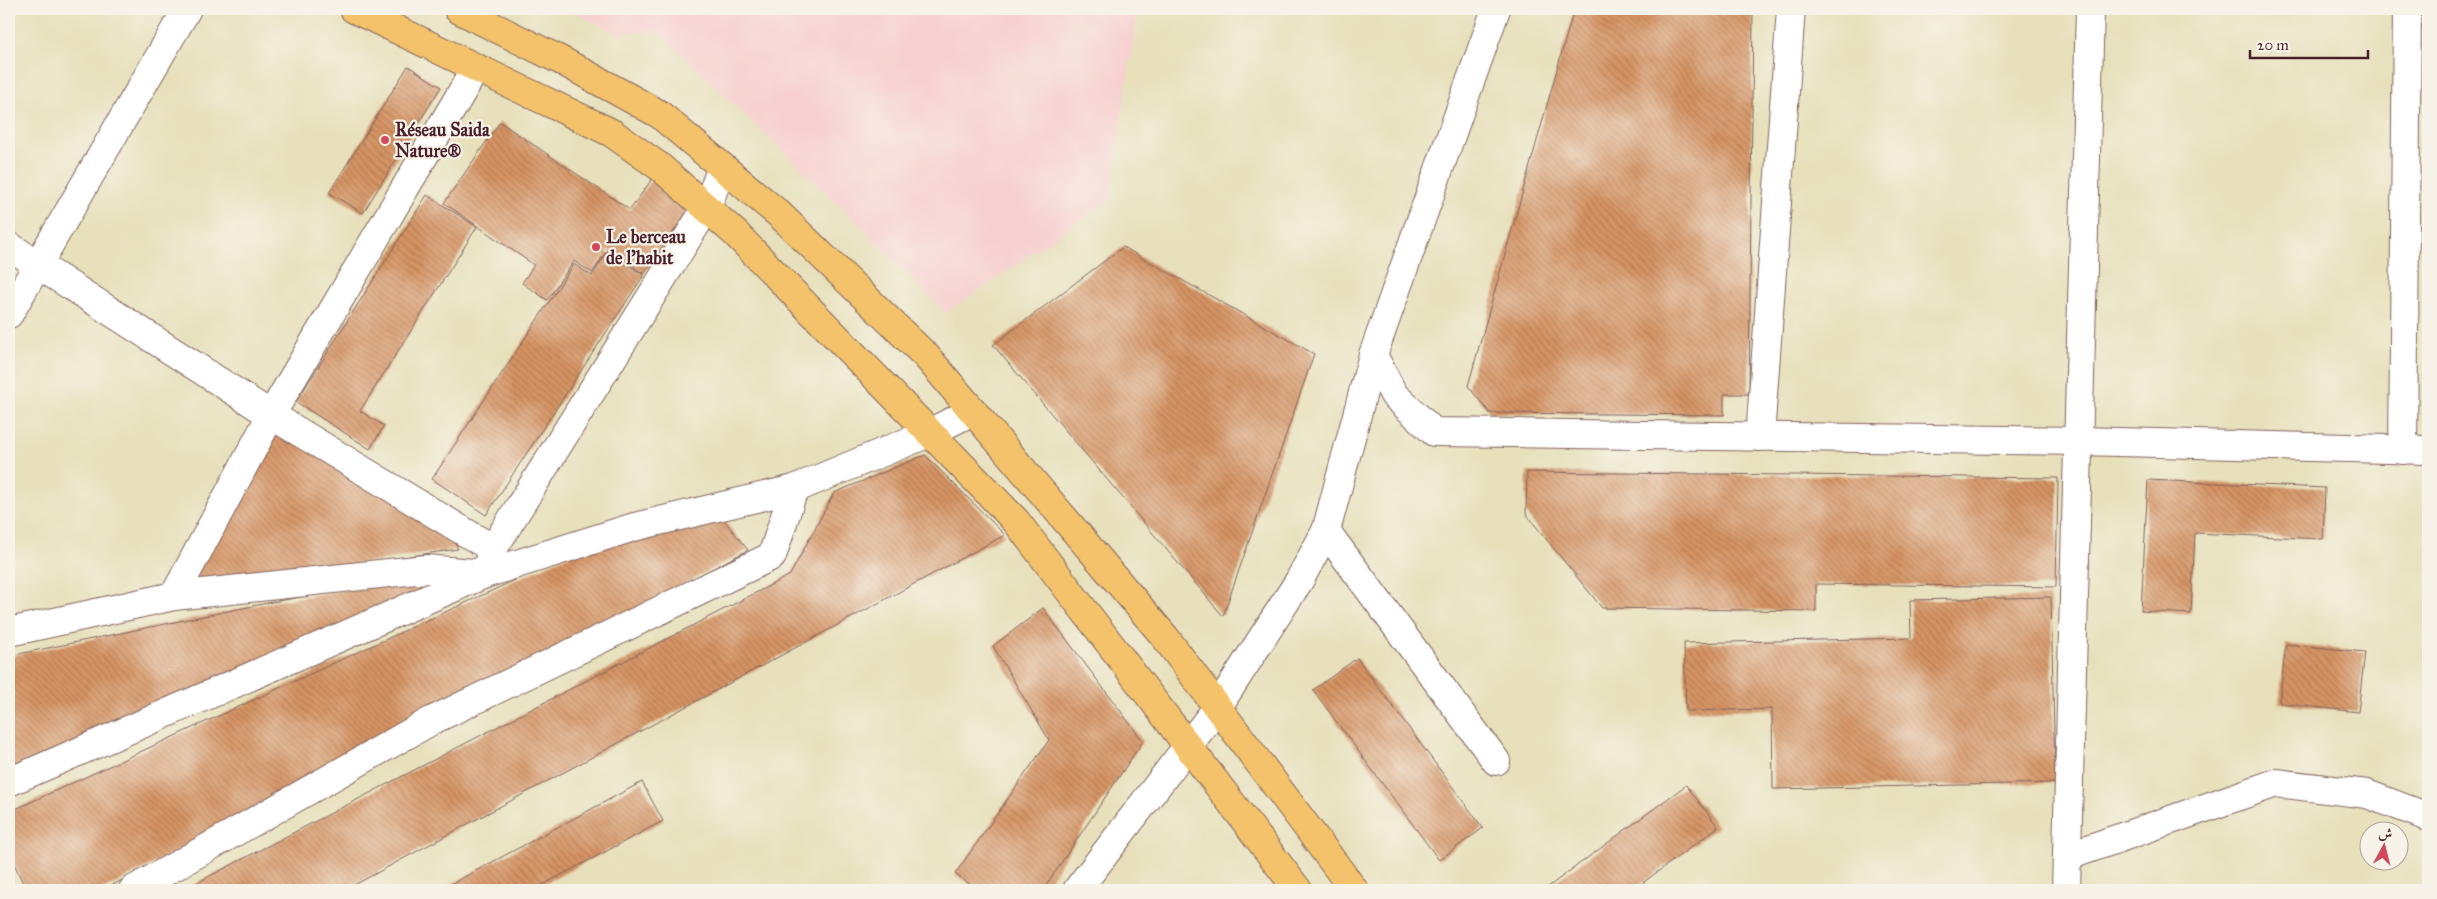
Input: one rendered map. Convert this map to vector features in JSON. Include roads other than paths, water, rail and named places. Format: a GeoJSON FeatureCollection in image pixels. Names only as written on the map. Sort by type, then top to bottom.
{"type":"FeatureCollection","features":[{"type":"Feature","properties":{"kind":"main road"},"geometry":{"type":"LineString","coordinates":[[354,9],[612,133],[660,167],[707,207],[835,333],[1016,521],[1298,890]]}},
{"type":"Feature","properties":{"kind":"main road"},"geometry":{"type":"LineString","coordinates":[[458,9],[564,62],[659,114],[780,216],[927,357],[1165,637],[1354,890]]}},
{"type":"Feature","properties":{"kind":"street"},"geometry":{"type":"LineString","coordinates":[[9,314],[187,9]]}},
{"type":"Feature","properties":{"kind":"street"},"geometry":{"type":"LineString","coordinates":[[1078,890],[1218,708],[1299,581],[1326,531],[1373,355],[1496,9]]}},
{"type":"Feature","properties":{"kind":"street"},"geometry":{"type":"LineString","coordinates":[[1760,437],[1791,9]]}},
{"type":"Feature","properties":{"kind":"street"},"geometry":{"type":"LineString","coordinates":[[2066,890],[2090,9]]}},
{"type":"Feature","properties":{"kind":"street"},"geometry":{"type":"LineString","coordinates":[[1373,355],[1394,395],[1434,432],[2079,441],[2416,450],[2407,9]]}},
{"type":"Feature","properties":{"kind":"street"},"geometry":{"type":"LineString","coordinates":[[174,596],[271,415],[476,68]]}},
{"type":"Feature","properties":{"kind":"street"},"geometry":{"type":"LineString","coordinates":[[9,782],[489,561],[707,207],[722,167]]}},
{"type":"Feature","properties":{"kind":"street"},"geometry":{"type":"LineString","coordinates":[[9,246],[271,415],[489,561]]}},
{"type":"Feature","properties":{"kind":"street"},"geometry":{"type":"LineString","coordinates":[[9,632],[174,596],[489,561],[794,489],[930,433],[973,412]]}},
{"type":"Feature","properties":{"kind":"street"},"geometry":{"type":"LineString","coordinates":[[133,890],[431,721],[772,556],[794,489]]}},
{"type":"Feature","properties":{"kind":"street"},"geometry":{"type":"LineString","coordinates":[[1326,531],[1496,761]]}},
{"type":"Feature","properties":{"kind":"street"},"geometry":{"type":"LineString","coordinates":[[2068,856],[2276,783],[2367,794],[2428,817]]}},
{"type":"Feature","properties":{"kind":"place","name":"Réseau Saida Nature®"},"geometry":{"type":"Point","coordinates":[385,140]}},
{"type":"Feature","properties":{"kind":"place","name":"Le berceau de l'habit"},"geometry":{"type":"Point","coordinates":[596,247]}}]}
